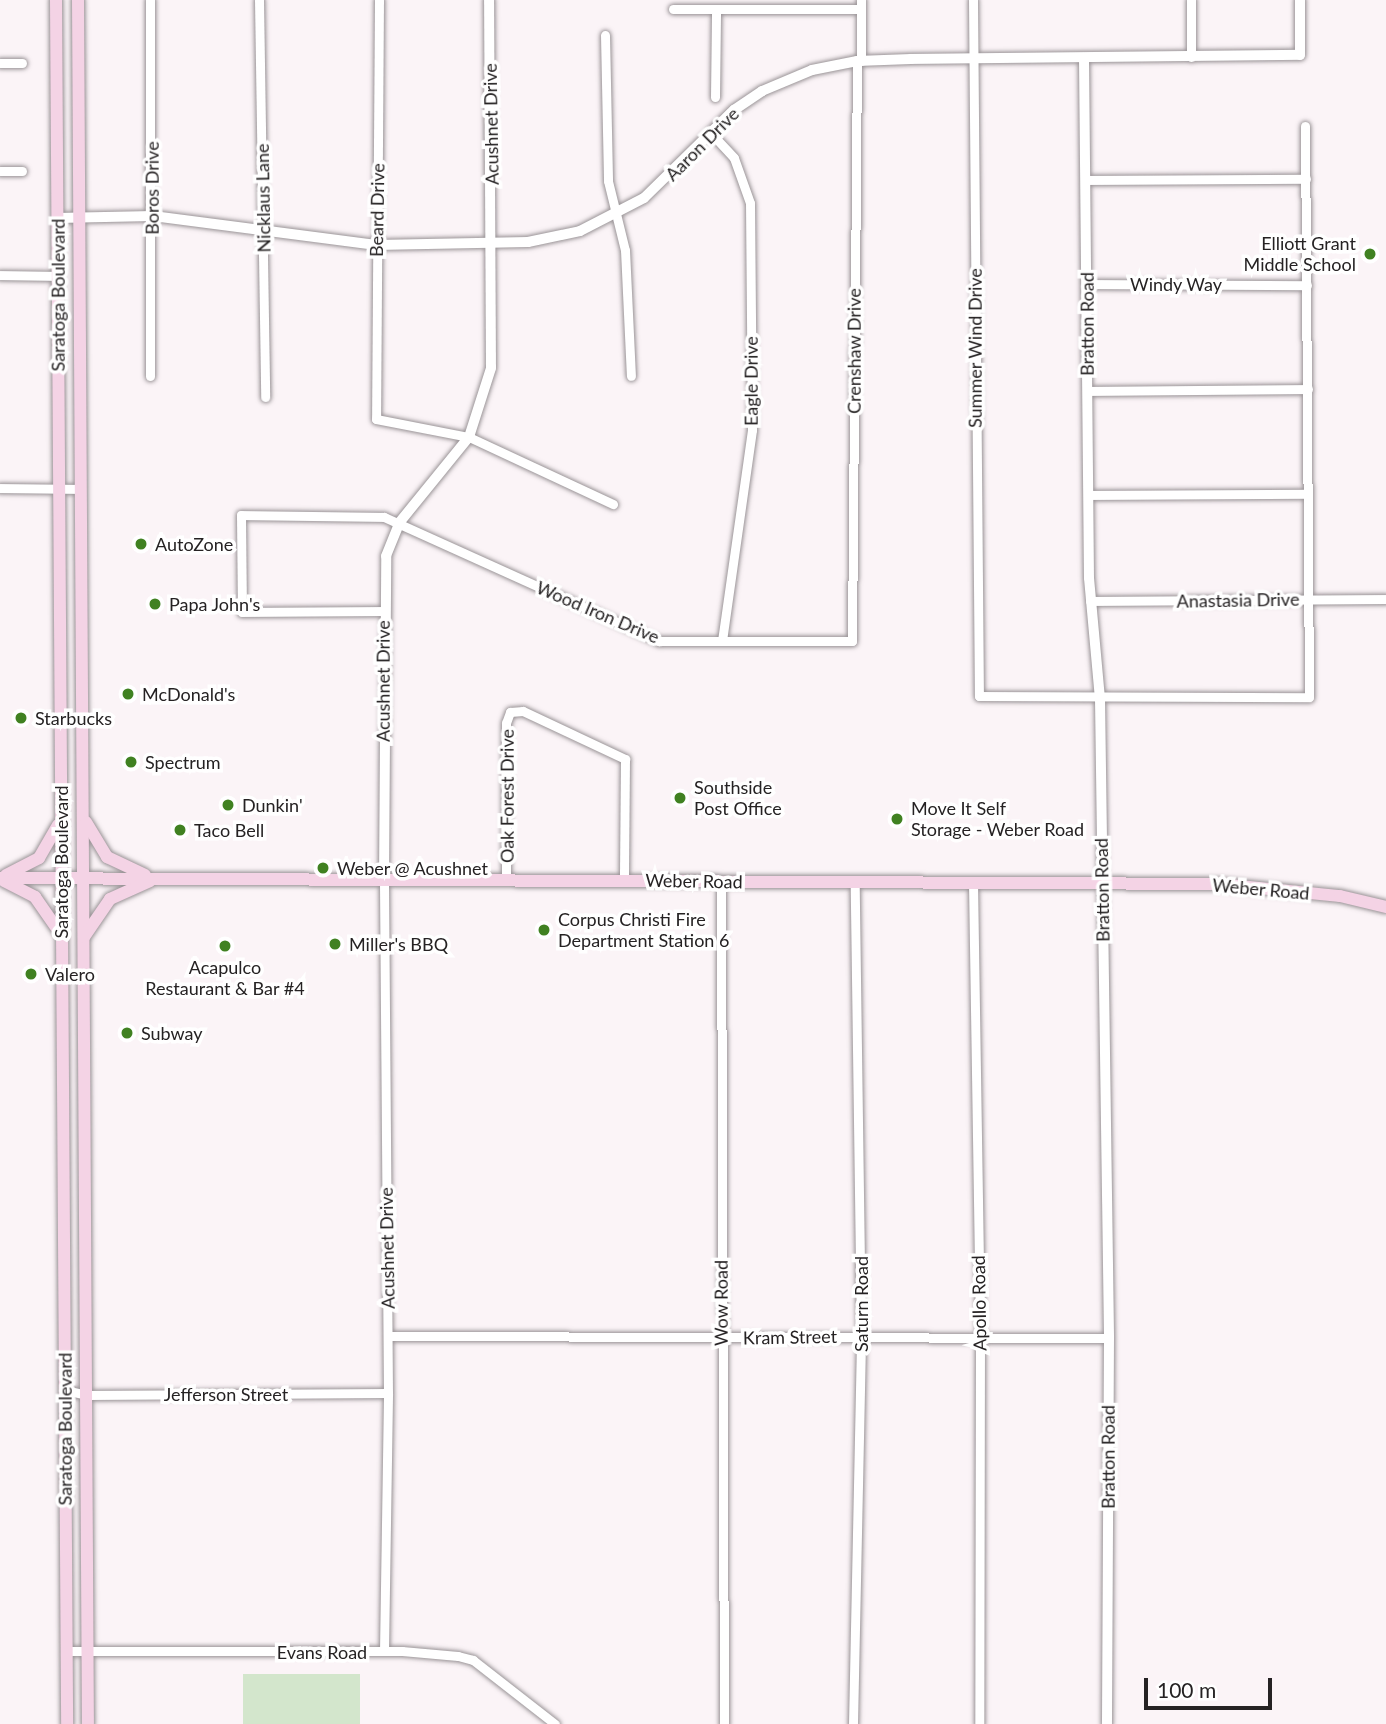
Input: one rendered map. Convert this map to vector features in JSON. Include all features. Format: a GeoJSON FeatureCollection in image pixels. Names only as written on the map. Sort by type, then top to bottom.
{"type":"FeatureCollection","features":[{"type":"Feature","properties":{"kind":"main road","name":"Saratoga Boulevard"},"geometry":{"type":"LineString","coordinates":[[56,0],[67,1724]]}},
{"type":"Feature","properties":{"kind":"main road","name":"Saratoga Boulevard"},"geometry":{"type":"LineString","coordinates":[[78,0],[88,1724]]}},
{"type":"Feature","properties":{"kind":"main road"},"geometry":{"type":"LineString","coordinates":[[83,814],[89,832],[107,857],[155,879]]}},
{"type":"Feature","properties":{"kind":"main road"},"geometry":{"type":"LineString","coordinates":[[0,878],[39,858],[61,815]]}},
{"type":"Feature","properties":{"kind":"main road"},"geometry":{"type":"LineString","coordinates":[[0,878],[34,897],[47,908],[62,937]]}},
{"type":"Feature","properties":{"kind":"main road","name":"Weber Road"},"geometry":{"type":"LineString","coordinates":[[0,878],[1219,884],[1340,896],[1386,907]]}},
{"type":"Feature","properties":{"kind":"main road"},"geometry":{"type":"LineString","coordinates":[[83,937],[110,900],[155,879]]}},
{"type":"Feature","properties":{"kind":"street","name":"Boros Drive"},"geometry":{"type":"LineString","coordinates":[[150,0],[153,216],[150,376]]}},
{"type":"Feature","properties":{"kind":"street","name":"Nicklaus Lane"},"geometry":{"type":"LineString","coordinates":[[259,0],[265,397]]}},
{"type":"Feature","properties":{"kind":"street","name":"Beard Drive"},"geometry":{"type":"LineString","coordinates":[[379,0],[376,419],[468,438]]}},
{"type":"Feature","properties":{"kind":"street","name":"Acushnet Drive"},"geometry":{"type":"LineString","coordinates":[[384,1651],[388,1393],[383,611],[386,556],[399,523],[468,438],[491,368],[489,0]]}},
{"type":"Feature","properties":{"kind":"street","name":"Summer Wind Drive"},"geometry":{"type":"LineString","coordinates":[[973,0],[979,696],[1100,699]]}},
{"type":"Feature","properties":{"kind":"street"},"geometry":{"type":"LineString","coordinates":[[1191,0],[1191,57]]}},
{"type":"Feature","properties":{"kind":"street","name":"Aaron Drive"},"geometry":{"type":"LineString","coordinates":[[57,218],[153,216],[264,234],[376,245],[492,244],[551,238],[617,214],[665,182],[710,132],[762,91],[812,70],[859,61],[1300,55],[1300,0]]}},
{"type":"Feature","properties":{"kind":"street"},"geometry":{"type":"LineString","coordinates":[[673,9],[861,5]]}},
{"type":"Feature","properties":{"kind":"street","name":"Crenshaw Drive"},"geometry":{"type":"LineString","coordinates":[[852,641],[861,5]]}},
{"type":"Feature","properties":{"kind":"street"},"geometry":{"type":"LineString","coordinates":[[715,97],[716,9]]}},
{"type":"Feature","properties":{"kind":"street"},"geometry":{"type":"LineString","coordinates":[[605,35],[608,181],[625,250],[631,376]]}},
{"type":"Feature","properties":{"kind":"street","name":"Bratton Road"},"geometry":{"type":"LineString","coordinates":[[1084,58],[1090,601],[1100,699],[1109,1338],[1107,1724]]}},
{"type":"Feature","properties":{"kind":"street"},"geometry":{"type":"LineString","coordinates":[[0,63],[22,64]]}},
{"type":"Feature","properties":{"kind":"street"},"geometry":{"type":"LineString","coordinates":[[1100,699],[1309,697],[1305,126]]}},
{"type":"Feature","properties":{"kind":"street","name":"Eagle Drive"},"geometry":{"type":"LineString","coordinates":[[710,132],[734,158],[750,204],[752,430],[722,641]]}},
{"type":"Feature","properties":{"kind":"street"},"geometry":{"type":"LineString","coordinates":[[0,171],[22,172]]}},
{"type":"Feature","properties":{"kind":"street"},"geometry":{"type":"LineString","coordinates":[[1086,180],[1306,179]]}},
{"type":"Feature","properties":{"kind":"street"},"geometry":{"type":"LineString","coordinates":[[0,275],[58,276]]}},
{"type":"Feature","properties":{"kind":"street","name":"Windy Way"},"geometry":{"type":"LineString","coordinates":[[1086,284],[1307,285]]}},
{"type":"Feature","properties":{"kind":"street"},"geometry":{"type":"LineString","coordinates":[[1087,391],[1308,389]]}},
{"type":"Feature","properties":{"kind":"street"},"geometry":{"type":"LineString","coordinates":[[468,438],[613,504]]}},
{"type":"Feature","properties":{"kind":"street"},"geometry":{"type":"LineString","coordinates":[[0,488],[80,489]]}},
{"type":"Feature","properties":{"kind":"street"},"geometry":{"type":"LineString","coordinates":[[1088,495],[1308,494]]}},
{"type":"Feature","properties":{"kind":"street","name":"Wood Iron Drive"},"geometry":{"type":"LineString","coordinates":[[383,611],[242,612],[241,515],[373,514],[399,523],[659,641],[852,641]]}},
{"type":"Feature","properties":{"kind":"street","name":"Anastasia Drive"},"geometry":{"type":"LineString","coordinates":[[1090,601],[1386,599]]}},
{"type":"Feature","properties":{"kind":"street","name":"Oak Forest Drive"},"geometry":{"type":"LineString","coordinates":[[506,881],[506,723],[510,712],[523,711],[625,760],[624,880]]}},
{"type":"Feature","properties":{"kind":"street","name":"Wow Road"},"geometry":{"type":"LineString","coordinates":[[721,882],[724,1724]]}},
{"type":"Feature","properties":{"kind":"street","name":"Apollo Road"},"geometry":{"type":"LineString","coordinates":[[973,882],[980,1336],[979,1724]]}},
{"type":"Feature","properties":{"kind":"street","name":"Saturn Road"},"geometry":{"type":"LineString","coordinates":[[853,1724],[861,1336],[855,884]]}},
{"type":"Feature","properties":{"kind":"street","name":"Kram Street"},"geometry":{"type":"LineString","coordinates":[[388,1336],[1109,1338]]}},
{"type":"Feature","properties":{"kind":"street","name":"Jefferson Street"},"geometry":{"type":"LineString","coordinates":[[65,1390],[87,1395],[388,1393]]}},
{"type":"Feature","properties":{"kind":"street","name":"Evans Road"},"geometry":{"type":"LineString","coordinates":[[66,1651],[384,1651],[472,1660],[555,1724]]}},
{"type":"Feature","properties":{"kind":"green space"},"geometry":{"type":"Polygon","coordinates":[[[243,1674],[360,1674],[360,1724],[243,1724],[243,1674]]]}},
{"type":"Feature","properties":{"kind":"place","name":"Elliott Grant Middle School"},"geometry":{"type":"Point","coordinates":[1370,254]}},
{"type":"Feature","properties":{"kind":"place","name":"AutoZone"},"geometry":{"type":"Point","coordinates":[141,544]}},
{"type":"Feature","properties":{"kind":"place","name":"Papa John's"},"geometry":{"type":"Point","coordinates":[155,604]}},
{"type":"Feature","properties":{"kind":"place","name":"McDonald's"},"geometry":{"type":"Point","coordinates":[128,694]}},
{"type":"Feature","properties":{"kind":"place","name":"Starbucks"},"geometry":{"type":"Point","coordinates":[21,718]}},
{"type":"Feature","properties":{"kind":"place","name":"Spectrum"},"geometry":{"type":"Point","coordinates":[131,762]}},
{"type":"Feature","properties":{"kind":"place","name":"Southside Post Office"},"geometry":{"type":"Point","coordinates":[680,798]}},
{"type":"Feature","properties":{"kind":"place","name":"Dunkin'"},"geometry":{"type":"Point","coordinates":[228,805]}},
{"type":"Feature","properties":{"kind":"place","name":"Move It Self Storage - Weber Road"},"geometry":{"type":"Point","coordinates":[897,819]}},
{"type":"Feature","properties":{"kind":"place","name":"Taco Bell"},"geometry":{"type":"Point","coordinates":[180,830]}},
{"type":"Feature","properties":{"kind":"place","name":"Weber @ Acushnet"},"geometry":{"type":"Point","coordinates":[323,868]}},
{"type":"Feature","properties":{"kind":"place","name":"Corpus Christi Fire Department Station 6"},"geometry":{"type":"Point","coordinates":[544,930]}},
{"type":"Feature","properties":{"kind":"place","name":"Miller's BBQ"},"geometry":{"type":"Point","coordinates":[335,944]}},
{"type":"Feature","properties":{"kind":"place","name":"Acapulco Restaurant & Bar #4"},"geometry":{"type":"Point","coordinates":[225,946]}},
{"type":"Feature","properties":{"kind":"place","name":"Valero"},"geometry":{"type":"Point","coordinates":[31,974]}},
{"type":"Feature","properties":{"kind":"place","name":"Subway"},"geometry":{"type":"Point","coordinates":[127,1033]}}]}
